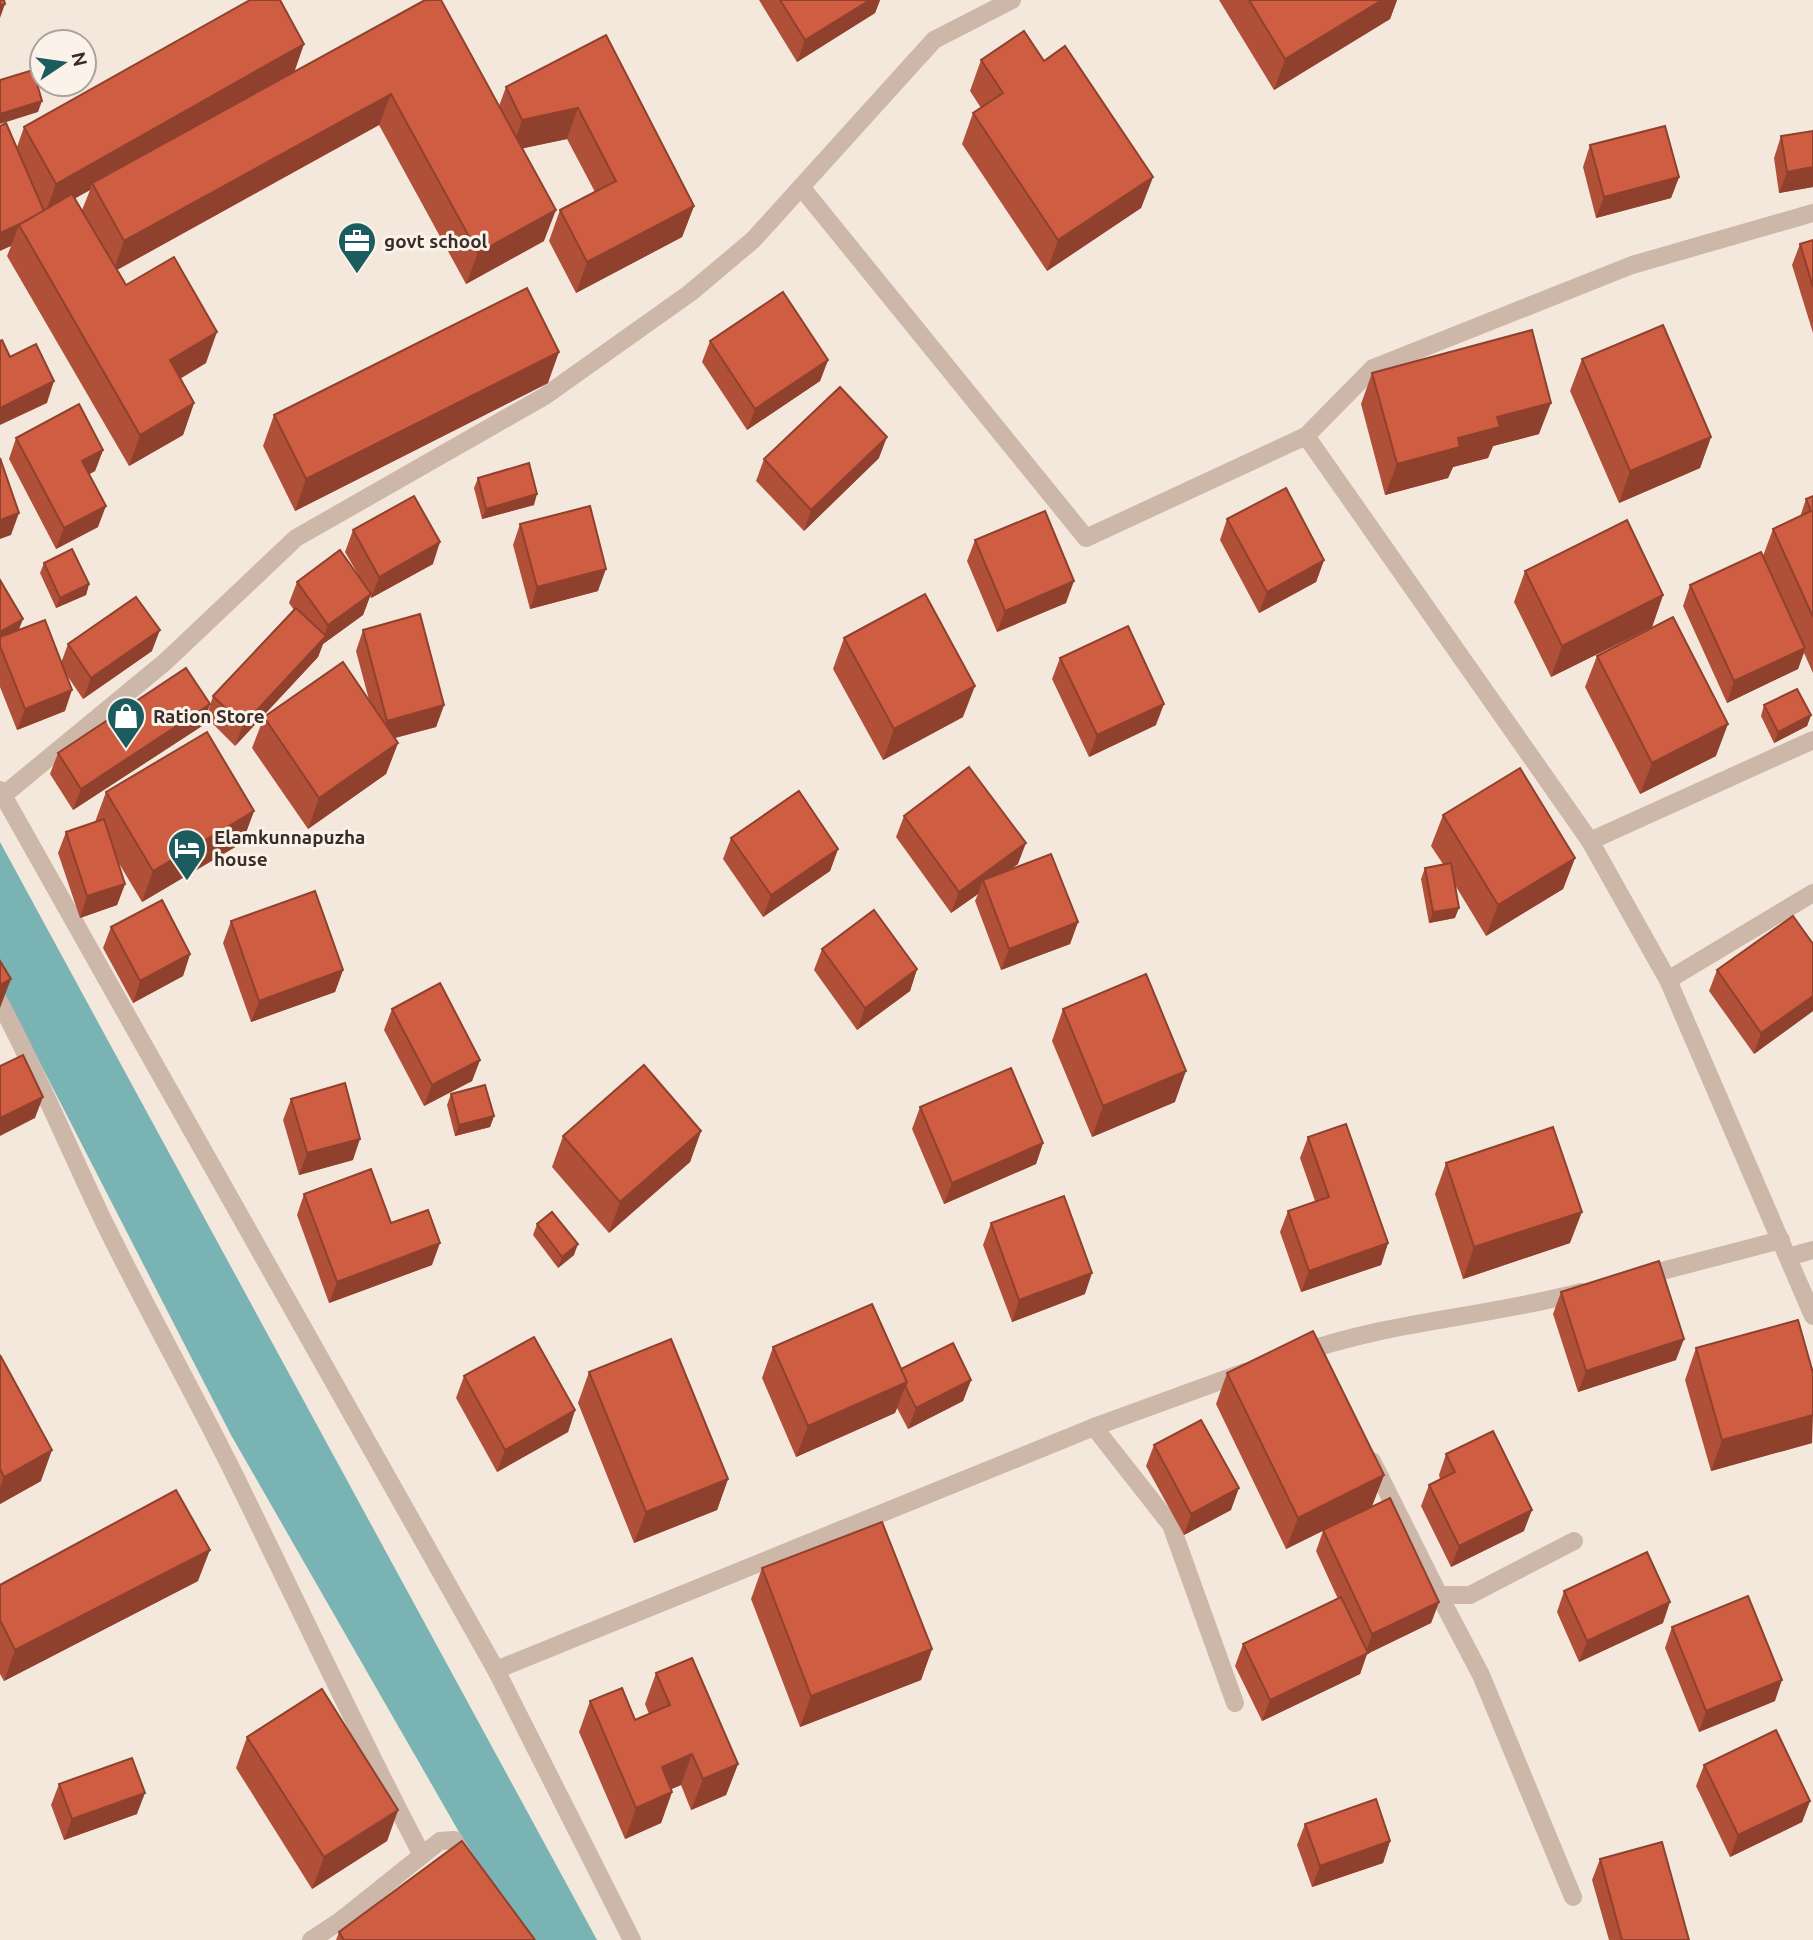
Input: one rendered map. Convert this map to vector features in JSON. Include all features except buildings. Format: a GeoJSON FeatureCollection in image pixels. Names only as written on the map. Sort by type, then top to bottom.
{"type":"FeatureCollection","features":[{"type":"Feature","properties":{"kind":"street"},"geometry":{"type":"LineString","coordinates":[[632,1940],[496,1670],[1,794],[165,662],[296,538],[545,396],[690,293],[753,240],[934,40],[1012,0]]}},
{"type":"Feature","properties":{"kind":"street"},"geometry":{"type":"LineString","coordinates":[[801,187],[1086,538],[1306,436],[1373,368],[1632,265],[1813,213]]}},
{"type":"Feature","properties":{"kind":"street"},"geometry":{"type":"LineString","coordinates":[[1306,436],[1590,841],[1668,979],[1813,1316]]}},
{"type":"Feature","properties":{"kind":"street"},"geometry":{"type":"LineString","coordinates":[[1590,841],[1813,740]]}},
{"type":"Feature","properties":{"kind":"street"},"geometry":{"type":"LineString","coordinates":[[1668,979],[1813,893]]}},
{"type":"Feature","properties":{"kind":"street"},"geometry":{"type":"LineString","coordinates":[[0,1003],[36,1071],[105,1223],[233,1472],[366,1748],[422,1855]]}},
{"type":"Feature","properties":{"kind":"street"},"geometry":{"type":"LineString","coordinates":[[1624,1281],[1781,1240]]}},
{"type":"Feature","properties":{"kind":"street"},"geometry":{"type":"LineString","coordinates":[[1788,1257],[1813,1250]]}},
{"type":"Feature","properties":{"kind":"street"},"geometry":{"type":"LineString","coordinates":[[1285,1358],[1320,1353],[1400,1327],[1533,1305],[1598,1288]]}},
{"type":"Feature","properties":{"kind":"street"},"geometry":{"type":"LineString","coordinates":[[496,1670],[1094,1427],[1259,1367]]}},
{"type":"Feature","properties":{"kind":"street"},"geometry":{"type":"LineString","coordinates":[[1094,1427],[1171,1525],[1236,1703]]}},
{"type":"Feature","properties":{"kind":"street"},"geometry":{"type":"LineString","coordinates":[[1362,1440],[1481,1675],[1573,1898]]}},
{"type":"Feature","properties":{"kind":"street"},"geometry":{"type":"LineString","coordinates":[[1439,1595],[1470,1595],[1574,1541]]}},
{"type":"Feature","properties":{"kind":"street"},"geometry":{"type":"LineString","coordinates":[[311,1940],[340,1921],[440,1841],[454,1840],[481,1885]]}},
{"type":"Feature","properties":{"kind":"water"},"geometry":{"type":"Polygon","coordinates":[[[0,842],[597,1940],[521,1940],[231,1435],[0,985],[0,842]]]}},
{"type":"Feature","properties":{"kind":"place","name":"govt school"},"geometry":{"type":"Point","coordinates":[357,275]}},
{"type":"Feature","properties":{"kind":"place","name":"Ration Store"},"geometry":{"type":"Point","coordinates":[126,750]}},
{"type":"Feature","properties":{"kind":"place","name":"Elamkunnapuzha house"},"geometry":{"type":"Point","coordinates":[187,882]}}]}
